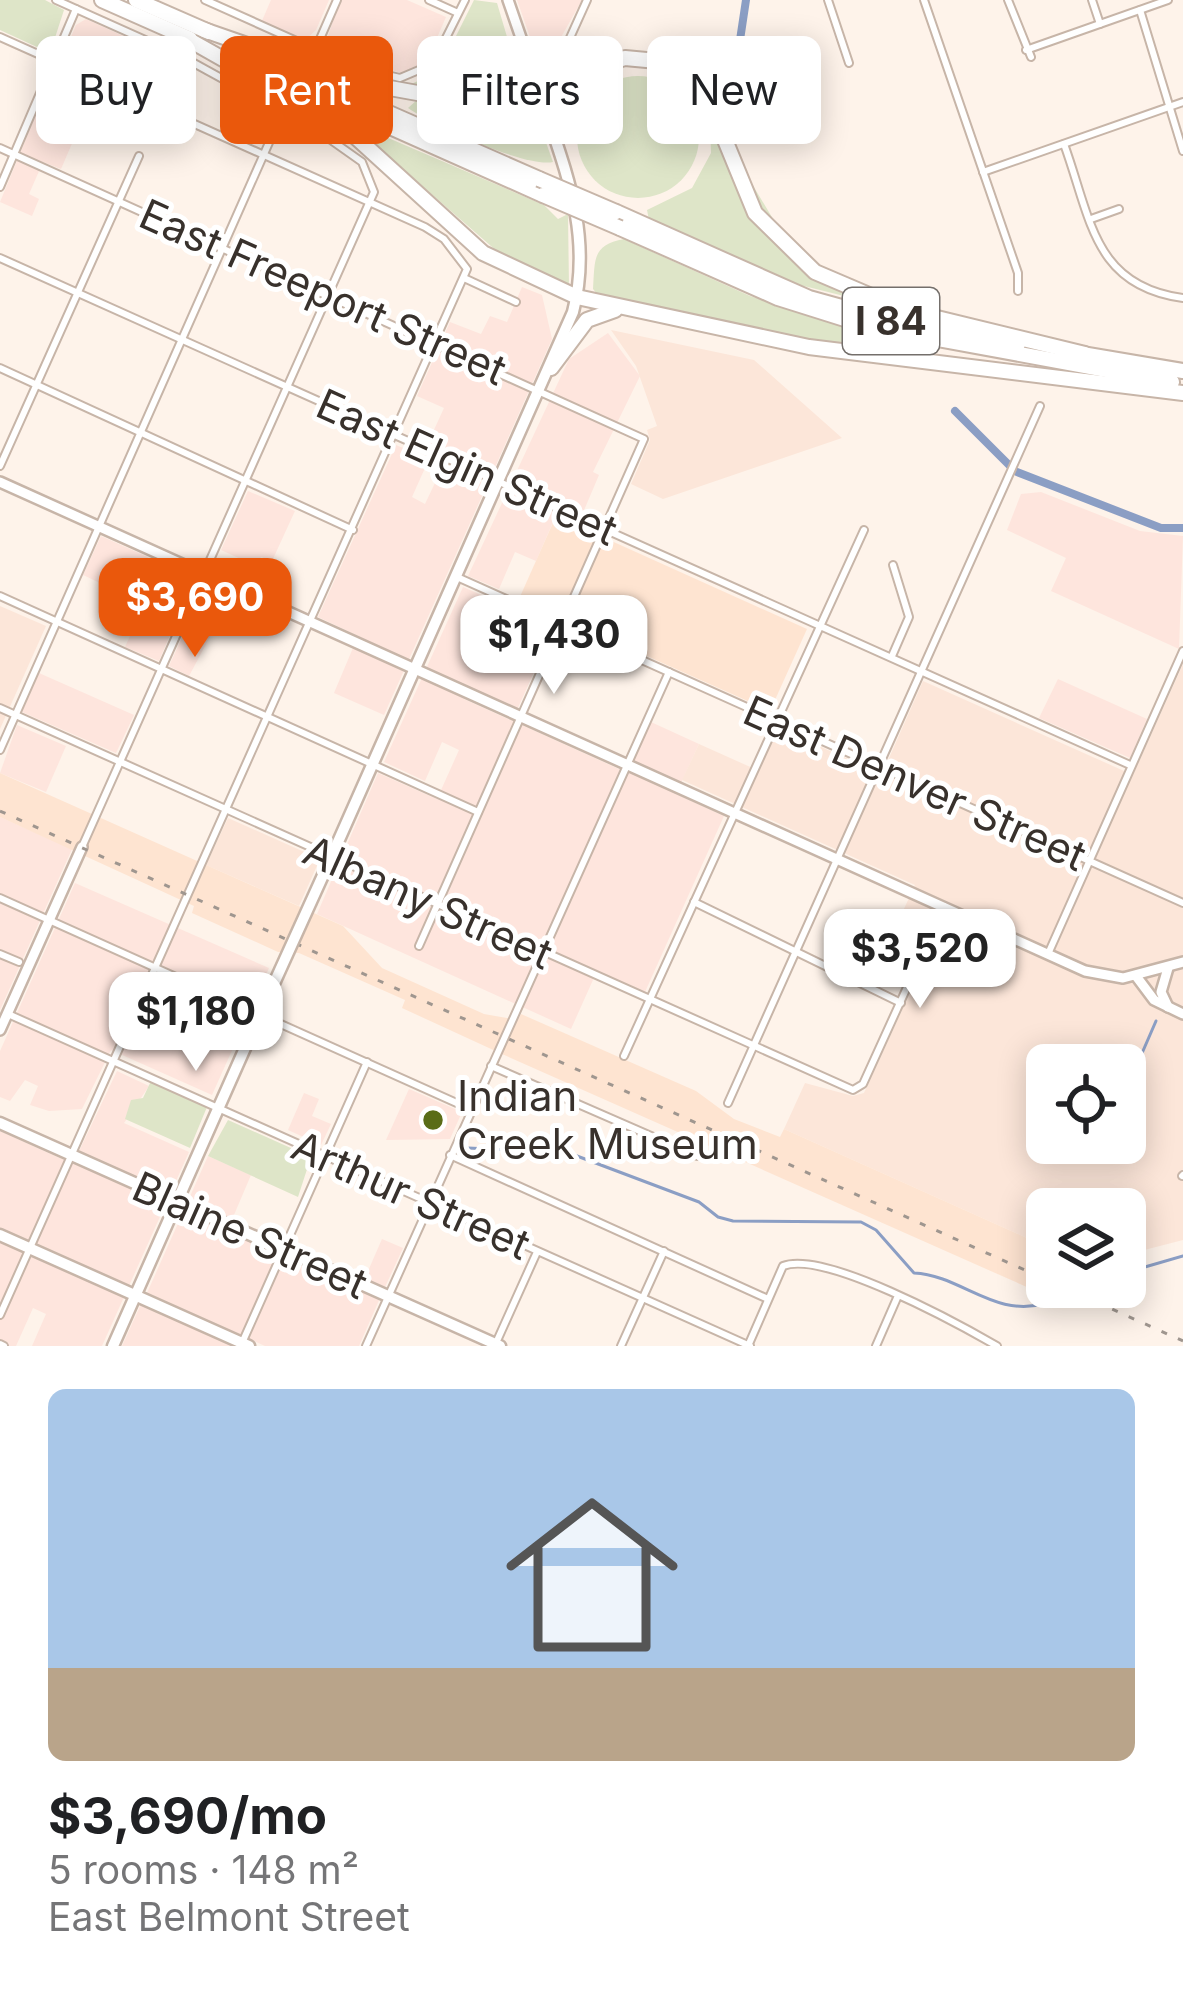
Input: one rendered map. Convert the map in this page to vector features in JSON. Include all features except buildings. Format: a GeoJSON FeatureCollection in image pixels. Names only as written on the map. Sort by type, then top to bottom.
{"type":"FeatureCollection","features":[{"type":"Feature","properties":{"kind":"highway","name":"I 84"},"geometry":{"type":"LineString","coordinates":[[102,0],[182,36]]}},
{"type":"Feature","properties":{"kind":"highway","name":"I 84"},"geometry":{"type":"LineString","coordinates":[[136,0],[419,130],[539,178],[778,298],[867,326],[1183,388]]}},
{"type":"Feature","properties":{"kind":"highway"},"geometry":{"type":"LineString","coordinates":[[204,30],[391,91],[417,93]]}},
{"type":"Feature","properties":{"kind":"highway","name":"I 84"},"geometry":{"type":"LineString","coordinates":[[196,42],[543,195],[851,311],[1183,371]]}},
{"type":"Feature","properties":{"kind":"highway"},"geometry":{"type":"LineString","coordinates":[[196,44],[347,130],[483,253],[578,297],[809,347],[1183,388]]}},
{"type":"Feature","properties":{"kind":"highway"},"geometry":{"type":"LineString","coordinates":[[623,59],[668,62],[690,76],[709,101],[755,213],[815,272],[904,310],[1085,354]]}},
{"type":"Feature","properties":{"kind":"highway"},"geometry":{"type":"LineString","coordinates":[[551,368],[592,316],[628,310]]}},
{"type":"Feature","properties":{"kind":"main road"},"geometry":{"type":"LineString","coordinates":[[113,1346],[542,389],[578,297],[578,211],[556,144]]}},
{"type":"Feature","properties":{"kind":"main road","name":"Blaine Street"},"geometry":{"type":"LineString","coordinates":[[0,1123],[496,1345]]}},
{"type":"Feature","properties":{"kind":"main road"},"geometry":{"type":"LineString","coordinates":[[0,1234],[243,1345]]}},
{"type":"Feature","properties":{"kind":"street"},"geometry":{"type":"LineString","coordinates":[[56,0],[220,77]]}},
{"type":"Feature","properties":{"kind":"street"},"geometry":{"type":"LineString","coordinates":[[205,0],[288,36]]}},
{"type":"Feature","properties":{"kind":"street"},"geometry":{"type":"LineString","coordinates":[[321,36],[337,0]]}},
{"type":"Feature","properties":{"kind":"street"},"geometry":{"type":"LineString","coordinates":[[429,0],[458,13]]}},
{"type":"Feature","properties":{"kind":"street"},"geometry":{"type":"LineString","coordinates":[[393,76],[400,78],[433,64],[465,0]]}},
{"type":"Feature","properties":{"kind":"street"},"geometry":{"type":"LineString","coordinates":[[508,0],[520,36]]}},
{"type":"Feature","properties":{"kind":"street"},"geometry":{"type":"LineString","coordinates":[[571,36],[587,0]]}},
{"type":"Feature","properties":{"kind":"street"},"geometry":{"type":"LineString","coordinates":[[828,0],[849,63]]}},
{"type":"Feature","properties":{"kind":"street"},"geometry":{"type":"LineString","coordinates":[[924,0],[1019,276],[1018,291]]}},
{"type":"Feature","properties":{"kind":"street"},"geometry":{"type":"LineString","coordinates":[[1008,0],[1029,54],[1168,0]]}},
{"type":"Feature","properties":{"kind":"street"},"geometry":{"type":"LineString","coordinates":[[1092,0],[1100,24]]}},
{"type":"Feature","properties":{"kind":"street"},"geometry":{"type":"LineString","coordinates":[[64,36],[76,9]]}},
{"type":"Feature","properties":{"kind":"street"},"geometry":{"type":"LineString","coordinates":[[1140,10],[1183,151]]}},
{"type":"Feature","properties":{"kind":"street"},"geometry":{"type":"LineString","coordinates":[[0,37],[36,54]]}},
{"type":"Feature","properties":{"kind":"street"},"geometry":{"type":"LineString","coordinates":[[983,172],[1183,102]]}},
{"type":"Feature","properties":{"kind":"street"},"geometry":{"type":"LineString","coordinates":[[0,187],[36,104]]}},
{"type":"Feature","properties":{"kind":"street"},"geometry":{"type":"LineString","coordinates":[[0,1315],[464,278],[465,261],[444,239],[196,125]]}},
{"type":"Feature","properties":{"kind":"street"},"geometry":{"type":"LineString","coordinates":[[0,750],[270,144]]}},
{"type":"Feature","properties":{"kind":"street"},"geometry":{"type":"LineString","coordinates":[[0,1030],[370,203],[374,185],[352,152],[339,144]]}},
{"type":"Feature","properties":{"kind":"street"},"geometry":{"type":"LineString","coordinates":[[1064,144],[1105,258],[1125,281],[1183,298]]}},
{"type":"Feature","properties":{"kind":"street","name":"East Freeport Street"},"geometry":{"type":"LineString","coordinates":[[0,148],[644,439],[605,530]]}},
{"type":"Feature","properties":{"kind":"street"},"geometry":{"type":"LineString","coordinates":[[0,466],[139,156]]}},
{"type":"Feature","properties":{"kind":"street"},"geometry":{"type":"LineString","coordinates":[[1091,219],[1119,209]]}},
{"type":"Feature","properties":{"kind":"street","name":"East Elgin Street"},"geometry":{"type":"LineString","coordinates":[[0,258],[1130,765]]}},
{"type":"Feature","properties":{"kind":"street"},"geometry":{"type":"LineString","coordinates":[[464,278],[515,302]]}},
{"type":"Feature","properties":{"kind":"street"},"geometry":{"type":"LineString","coordinates":[[0,368],[353,530]]}},
{"type":"Feature","properties":{"kind":"street"},"geometry":{"type":"LineString","coordinates":[[728,1102],[1040,406]]}},
{"type":"Feature","properties":{"kind":"street"},"geometry":{"type":"LineString","coordinates":[[0,482],[1094,974],[1136,976],[1183,962]]}},
{"type":"Feature","properties":{"kind":"street"},"geometry":{"type":"LineString","coordinates":[[419,946],[605,530]]}},
{"type":"Feature","properties":{"kind":"street"},"geometry":{"type":"LineString","coordinates":[[624,1056],[864,530]]}},
{"type":"Feature","properties":{"kind":"street"},"geometry":{"type":"LineString","coordinates":[[892,566],[909,617],[892,656]]}},
{"type":"Feature","properties":{"kind":"street","name":"East Denver Street"},"geometry":{"type":"LineString","coordinates":[[457,577],[1180,901]]}},
{"type":"Feature","properties":{"kind":"street"},"geometry":{"type":"LineString","coordinates":[[0,596],[374,761],[478,813]]}},
{"type":"Feature","properties":{"kind":"street"},"geometry":{"type":"LineString","coordinates":[[1048,954],[1183,651]]}},
{"type":"Feature","properties":{"kind":"street"},"geometry":{"type":"LineString","coordinates":[[366,1346],[669,672]]}},
{"type":"Feature","properties":{"kind":"street","name":"Albany Street"},"geometry":{"type":"LineString","coordinates":[[0,707],[542,953],[859,1088],[901,1003]]}},
{"type":"Feature","properties":{"kind":"street"},"geometry":{"type":"LineString","coordinates":[[0,898],[470,1109]]}},
{"type":"Feature","properties":{"kind":"street"},"geometry":{"type":"LineString","coordinates":[[694,902],[901,1003],[944,907]]}},
{"type":"Feature","properties":{"kind":"street"},"geometry":{"type":"LineString","coordinates":[[0,954],[19,962]]}},
{"type":"Feature","properties":{"kind":"street"},"geometry":{"type":"LineString","coordinates":[[1168,968],[1161,992],[1168,1008]]}},
{"type":"Feature","properties":{"kind":"street"},"geometry":{"type":"LineString","coordinates":[[1136,976],[1154,1000],[1183,1014]]}},
{"type":"Feature","properties":{"kind":"street","name":"Arthur Street"},"geometry":{"type":"LineString","coordinates":[[4,1014],[748,1346]]}},
{"type":"Feature","properties":{"kind":"street"},"geometry":{"type":"LineString","coordinates":[[243,1345],[368,1062]]}},
{"type":"Feature","properties":{"kind":"street"},"geometry":{"type":"LineString","coordinates":[[491,1066],[697,1156]]}},
{"type":"Feature","properties":{"kind":"street"},"geometry":{"type":"LineString","coordinates":[[450,1155],[768,1299]]}},
{"type":"Feature","properties":{"kind":"street"},"geometry":{"type":"LineString","coordinates":[[621,1346],[664,1250]]}},
{"type":"Feature","properties":{"kind":"street"},"geometry":{"type":"LineString","coordinates":[[496,1345],[537,1252]]}},
{"type":"Feature","properties":{"kind":"street"},"geometry":{"type":"LineString","coordinates":[[748,1346],[783,1266],[796,1263],[845,1274],[997,1346]]}},
{"type":"Feature","properties":{"kind":"street"},"geometry":{"type":"LineString","coordinates":[[876,1346],[897,1298]]}},
{"type":"Feature","properties":{"kind":"shaded area"},"geometry":{"type":"Polygon","coordinates":[[[271,0],[329,0],[309,36],[295,36],[261,23],[271,0]]]}},
{"type":"Feature","properties":{"kind":"shaded area"},"geometry":{"type":"Polygon","coordinates":[[[340,0],[407,0],[446,17],[438,36],[417,36],[417,66],[401,73],[393,70],[393,36],[328,36],[340,0]]]}},
{"type":"Feature","properties":{"kind":"shaded area"},"geometry":{"type":"Polygon","coordinates":[[[517,0],[582,0],[562,36],[530,36],[517,0]]]}},
{"type":"Feature","properties":{"kind":"shaded area"},"geometry":{"type":"Polygon","coordinates":[[[86,19],[123,36],[71,36],[76,25],[86,19]]]}},
{"type":"Feature","properties":{"kind":"shaded area"},"geometry":{"type":"Polygon","coordinates":[[[36,114],[36,144],[72,144],[61,169],[43,162],[29,194],[39,199],[32,216],[0,202],[36,114]]]}},
{"type":"Feature","properties":{"kind":"shaded area"},"geometry":{"type":"Polygon","coordinates":[[[522,287],[542,295],[552,339],[492,474],[427,445],[444,408],[417,396],[450,322],[481,334],[490,316],[507,322],[522,287]]]}},
{"type":"Feature","properties":{"kind":"shaded area"},"geometry":{"type":"Polygon","coordinates":[[[611,330],[754,360],[842,438],[663,499],[631,484],[650,440],[647,430],[657,426],[636,366],[611,330]]]}},
{"type":"Feature","properties":{"kind":"shaded area"},"geometry":{"type":"Polygon","coordinates":[[[608,333],[640,376],[593,472],[599,475],[582,515],[560,506],[536,561],[515,552],[499,589],[468,576],[569,359],[608,333]]]}},
{"type":"Feature","properties":{"kind":"shaded area"},"geometry":{"type":"Polygon","coordinates":[[[396,445],[429,459],[412,497],[425,504],[443,466],[487,485],[384,715],[334,693],[358,636],[318,617],[396,445]]]}},
{"type":"Feature","properties":{"kind":"shaded area"},"geometry":{"type":"Polygon","coordinates":[[[248,491],[295,511],[272,561],[261,557],[256,566],[221,550],[248,491]]]}},
{"type":"Feature","properties":{"kind":"shaded area"},"geometry":{"type":"Polygon","coordinates":[[[1041,492],[1140,531],[1183,536],[1179,649],[1051,591],[1066,558],[1007,530],[1021,494],[1041,492]]]}},
{"type":"Feature","properties":{"kind":"shaded area"},"geometry":{"type":"Polygon","coordinates":[[[556,516],[807,629],[770,711],[519,599],[556,516]]]}},
{"type":"Feature","properties":{"kind":"shaded area"},"geometry":{"type":"Polygon","coordinates":[[[101,536],[148,557],[130,597],[83,575],[101,536]]]}},
{"type":"Feature","properties":{"kind":"shaded area"},"geometry":{"type":"Polygon","coordinates":[[[206,584],[232,596],[189,676],[169,666],[206,584]]]}},
{"type":"Feature","properties":{"kind":"shaded area"},"geometry":{"type":"Polygon","coordinates":[[[463,587],[493,600],[477,639],[488,644],[486,649],[535,670],[517,710],[469,689],[464,699],[628,773],[651,722],[699,744],[676,794],[724,816],[645,992],[597,971],[571,1029],[317,914],[378,773],[437,799],[459,750],[442,742],[425,781],[384,762],[463,587]]]}},
{"type":"Feature","properties":{"kind":"shaded area"},"geometry":{"type":"Polygon","coordinates":[[[0,606],[46,626],[0,729],[0,606]]]}},
{"type":"Feature","properties":{"kind":"shaded area"},"geometry":{"type":"Polygon","coordinates":[[[143,607],[176,621],[159,661],[125,647],[143,607]]]}},
{"type":"Feature","properties":{"kind":"shaded area"},"geometry":{"type":"Polygon","coordinates":[[[1183,664],[1183,1240],[1146,1250],[1146,1188],[1026,1188],[1026,1238],[784,1129],[805,1083],[853,1096],[864,1093],[928,954],[891,937],[915,885],[682,780],[699,744],[757,770],[776,727],[882,774],[923,681],[1133,775],[1183,664]]]}},
{"type":"Feature","properties":{"kind":"shaded area"},"geometry":{"type":"Polygon","coordinates":[[[39,673],[134,715],[116,753],[22,712],[39,673]]]}},
{"type":"Feature","properties":{"kind":"shaded area"},"geometry":{"type":"Polygon","coordinates":[[[1058,679],[1147,719],[1130,758],[1039,718],[1058,679]]]}},
{"type":"Feature","properties":{"kind":"shaded area"},"geometry":{"type":"Polygon","coordinates":[[[17,725],[66,746],[46,792],[0,773],[17,725]]]}},
{"type":"Feature","properties":{"kind":"shaded area"},"geometry":{"type":"Polygon","coordinates":[[[0,773],[343,926],[382,968],[484,1014],[518,1020],[521,1014],[696,1091],[734,1119],[780,1137],[784,1129],[1026,1238],[1026,1287],[402,1008],[405,1000],[192,913],[194,906],[0,817],[0,773]]]}},
{"type":"Feature","properties":{"kind":"shaded area"},"geometry":{"type":"Polygon","coordinates":[[[0,817],[72,849],[0,1010],[0,817]]]}},
{"type":"Feature","properties":{"kind":"shaded area"},"geometry":{"type":"Polygon","coordinates":[[[228,818],[320,859],[299,906],[206,865],[228,818]]]}},
{"type":"Feature","properties":{"kind":"shaded area"},"geometry":{"type":"Polygon","coordinates":[[[75,883],[269,968],[212,1095],[111,1050],[82,1109],[49,1111],[30,1105],[38,1086],[25,1080],[10,1101],[0,1097],[0,1051],[75,883]]]}},
{"type":"Feature","properties":{"kind":"shaded area"},"geometry":{"type":"Polygon","coordinates":[[[117,1071],[149,1086],[124,1123],[189,1152],[102,1346],[32,1346],[46,1314],[33,1308],[16,1346],[0,1346],[0,1131],[73,1164],[117,1071]]]}},
{"type":"Feature","properties":{"kind":"shaded area"},"geometry":{"type":"Polygon","coordinates":[[[409,1089],[462,1112],[450,1139],[386,1140],[409,1089]]]}},
{"type":"Feature","properties":{"kind":"shaded area"},"geometry":{"type":"Polygon","coordinates":[[[304,1093],[319,1099],[312,1116],[331,1124],[321,1145],[288,1130],[304,1093]]]}},
{"type":"Feature","properties":{"kind":"shaded area"},"geometry":{"type":"Polygon","coordinates":[[[208,1156],[251,1175],[228,1229],[380,1298],[359,1346],[265,1346],[147,1293],[208,1156]]]}},
{"type":"Feature","properties":{"kind":"shaded area"},"geometry":{"type":"Polygon","coordinates":[[[382,1239],[403,1248],[385,1287],[365,1278],[382,1239]]]}},
{"type":"Feature","properties":{"kind":"shaded area"},"geometry":{"type":"Polygon","coordinates":[[[141,1304],[236,1346],[122,1346],[141,1304]]]}},
{"type":"Feature","properties":{"kind":"green space"},"geometry":{"type":"Polygon","coordinates":[[[0,0],[45,0],[64,10],[56,36],[36,36],[36,47],[0,30],[0,0]]]}},
{"type":"Feature","properties":{"kind":"green space"},"geometry":{"type":"Polygon","coordinates":[[[474,0],[497,3],[507,36],[456,36],[474,0]]]}},
{"type":"Feature","properties":{"kind":"green space"},"geometry":{"type":"Polygon","coordinates":[[[647,77],[647,144],[698,144],[681,180],[661,193],[638,198],[615,193],[595,180],[578,144],[623,144],[623,78],[647,77]]]}},
{"type":"Feature","properties":{"kind":"green space"},"geometry":{"type":"Polygon","coordinates":[[[393,140],[544,205],[558,219],[568,214],[569,287],[507,260],[374,144],[393,144],[393,140]]]}},
{"type":"Feature","properties":{"kind":"green space"},"geometry":{"type":"Polygon","coordinates":[[[482,144],[547,144],[553,162],[540,162],[482,144]]]}},
{"type":"Feature","properties":{"kind":"green space"},"geometry":{"type":"Polygon","coordinates":[[[711,144],[728,144],[782,234],[847,290],[844,296],[792,283],[649,220],[647,210],[692,188],[711,153],[711,144]]]}},
{"type":"Feature","properties":{"kind":"green space"},"geometry":{"type":"Polygon","coordinates":[[[624,239],[750,296],[879,337],[882,346],[876,351],[821,344],[598,295],[593,289],[597,255],[606,245],[624,239]]]}},
{"type":"Feature","properties":{"kind":"green space"},"geometry":{"type":"Polygon","coordinates":[[[151,1081],[207,1107],[190,1148],[125,1119],[131,1100],[143,1098],[151,1081]]]}},
{"type":"Feature","properties":{"kind":"green space"},"geometry":{"type":"Polygon","coordinates":[[[228,1120],[311,1157],[298,1197],[208,1156],[228,1120]]]}},
{"type":"Feature","properties":{"kind":"waterway"},"geometry":{"type":"LineString","coordinates":[[741,36],[746,0]]}},
{"type":"Feature","properties":{"kind":"waterway"},"geometry":{"type":"LineString","coordinates":[[955,411],[1011,467]]}},
{"type":"Feature","properties":{"kind":"waterway"},"geometry":{"type":"LineString","coordinates":[[1017,472],[1161,528],[1183,528]]}},
{"type":"Feature","properties":{"kind":"waterway"},"geometry":{"type":"LineString","coordinates":[[1146,1044],[1156,1021]]}},
{"type":"Feature","properties":{"kind":"waterway"},"geometry":{"type":"LineString","coordinates":[[468,1148],[569,1153],[699,1202],[718,1217],[733,1221],[861,1222],[876,1230],[914,1273],[994,1301],[1026,1306]]}},
{"type":"Feature","properties":{"kind":"waterway"},"geometry":{"type":"LineString","coordinates":[[1146,1267],[1183,1256]]}},
{"type":"Feature","properties":{"kind":"railway"},"geometry":{"type":"LineString","coordinates":[[0,811],[1026,1271]]}},
{"type":"Feature","properties":{"kind":"railway"},"geometry":{"type":"LineString","coordinates":[[1110,1308],[1183,1341]]}},
{"type":"Feature","properties":{"kind":"place","name":"Indian Creek Museum"},"geometry":{"type":"Point","coordinates":[433,1120]}}]}
